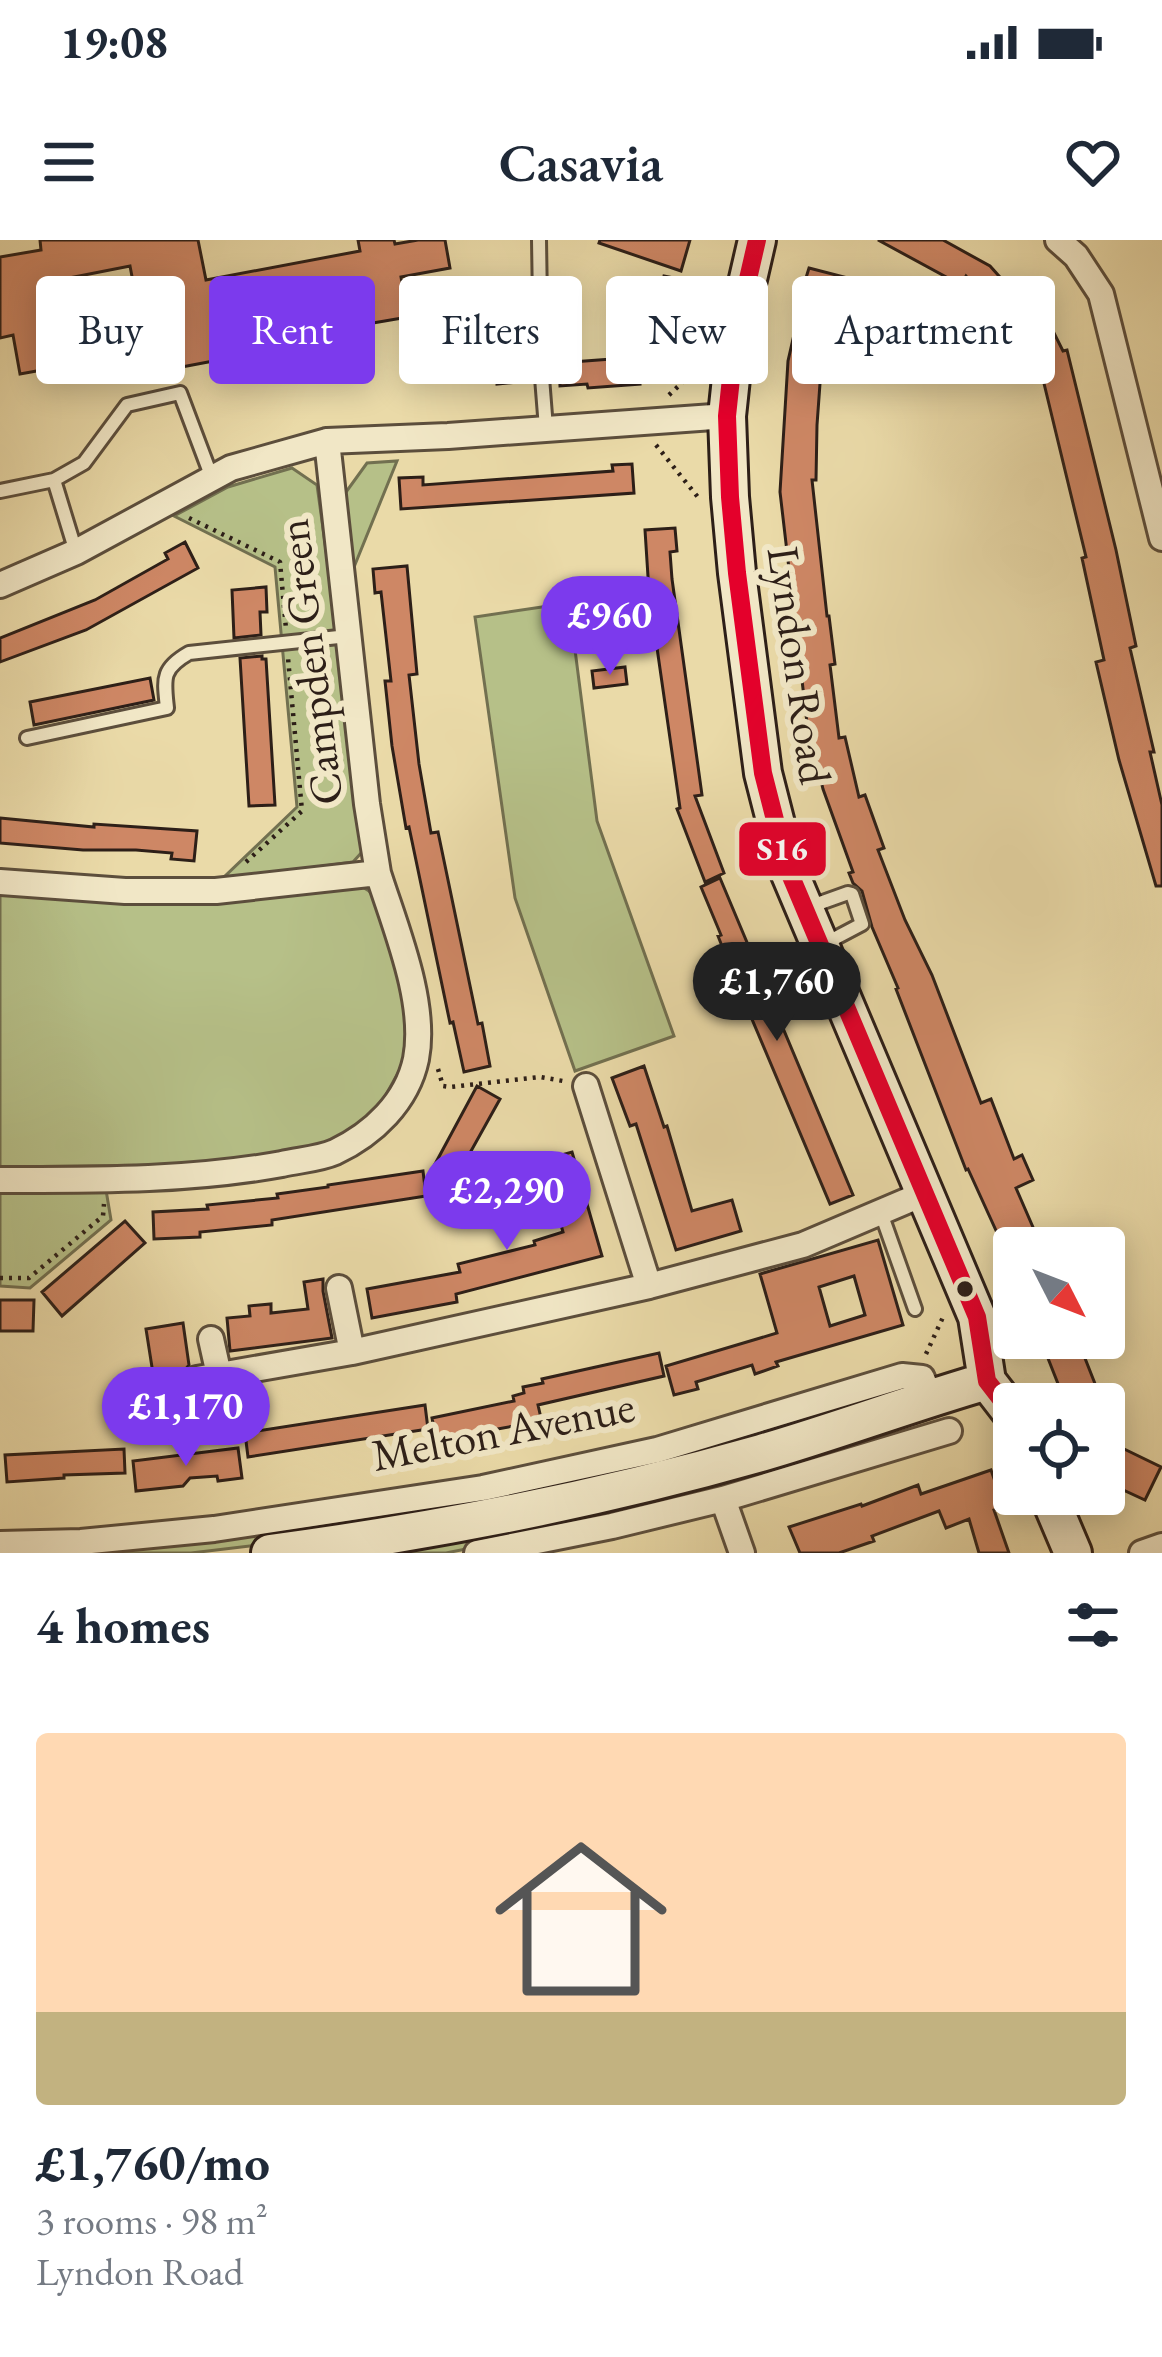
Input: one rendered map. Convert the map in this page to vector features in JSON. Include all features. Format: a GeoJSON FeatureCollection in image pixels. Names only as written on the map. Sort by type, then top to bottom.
{"type":"FeatureCollection","features":[{"type":"Feature","properties":{"kind":"street","name":"Lyndon Road"},"geometry":{"type":"LineString","coordinates":[[757,240],[736,331],[727,416],[736,573],[763,773],[787,867],[976,1317],[987,1381],[993,1389]]}},
{"type":"Feature","properties":{"kind":"street"},"geometry":{"type":"LineString","coordinates":[[1076,245],[1101,294],[1162,538]]}},
{"type":"Feature","properties":{"kind":"street"},"geometry":{"type":"LineString","coordinates":[[0,585],[76,552],[231,468],[327,441],[727,416]]}},
{"type":"Feature","properties":{"kind":"street","name":"Campden Green"},"geometry":{"type":"LineString","coordinates":[[0,1180],[142,1180],[245,1171],[331,1154],[368,1133],[403,1093],[416,1061],[418,1028],[410,976],[378,873],[367,804],[327,441]]}},
{"type":"Feature","properties":{"kind":"street"},"geometry":{"type":"LineString","coordinates":[[0,882],[216,890],[378,873]]}},
{"type":"Feature","properties":{"kind":"street"},"geometry":{"type":"LineString","coordinates":[[586,1086],[649,1286]]}},
{"type":"Feature","properties":{"kind":"street"},"geometry":{"type":"LineString","coordinates":[[212,1339],[208,1377],[352,1352],[649,1286],[803,1245],[923,1194]]}},
{"type":"Feature","properties":{"kind":"street"},"geometry":{"type":"LineString","coordinates":[[338,1288],[352,1352]]}},
{"type":"Feature","properties":{"kind":"street","name":"Melton Avenue"},"geometry":{"type":"LineString","coordinates":[[0,1544],[81,1542],[214,1528],[483,1488],[657,1450],[902,1376],[922,1378],[930,1398]]}},
{"type":"Feature","properties":{"kind":"street","name":"Melton Avenue"},"geometry":{"type":"LineString","coordinates":[[477,1553],[612,1526],[668,1494],[722,1499],[765,1469],[930,1398],[987,1381]]}},
{"type":"Feature","properties":{"kind":"street","name":"Melton Avenue"},"geometry":{"type":"LineString","coordinates":[[270,1553],[668,1494],[940,1434]]}},
{"type":"Feature","properties":{"kind":"street"},"geometry":{"type":"LineString","coordinates":[[722,1499],[742,1553]]}},
{"type":"Feature","properties":{"kind":"street"},"geometry":{"type":"LineString","coordinates":[[1057,1515],[1073,1553]]}},
{"type":"Feature","properties":{"kind":"street"},"geometry":{"type":"LineString","coordinates":[[1142,1553],[1162,1546]]}},
{"type":"Feature","properties":{"kind":"lane"},"geometry":{"type":"LineString","coordinates":[[539,240],[546,428]]}},
{"type":"Feature","properties":{"kind":"lane"},"geometry":{"type":"LineString","coordinates":[[0,490],[54,480],[83,463],[127,405],[180,393],[212,478]]}},
{"type":"Feature","properties":{"kind":"lane"},"geometry":{"type":"LineString","coordinates":[[54,480],[76,552]]}},
{"type":"Feature","properties":{"kind":"lane"},"geometry":{"type":"LineString","coordinates":[[27,737],[167,708],[164,678],[173,662],[188,653],[348,636]]}},
{"type":"Feature","properties":{"kind":"lane"},"geometry":{"type":"LineString","coordinates":[[804,909],[852,894],[861,926],[820,946]]}},
{"type":"Feature","properties":{"kind":"lane"},"geometry":{"type":"LineString","coordinates":[[881,1212],[916,1309]]}},
{"type":"Feature","properties":{"kind":"path"},"geometry":{"type":"LineString","coordinates":[[639,424],[681,384]]}},
{"type":"Feature","properties":{"kind":"path"},"geometry":{"type":"LineString","coordinates":[[162,505],[280,562],[302,811],[216,890]]}},
{"type":"Feature","properties":{"kind":"path"},"geometry":{"type":"LineString","coordinates":[[417,1045],[434,1055],[443,1085],[540,1077],[586,1086]]}},
{"type":"Feature","properties":{"kind":"path"},"geometry":{"type":"LineString","coordinates":[[0,1278],[29,1278],[104,1216],[105,1180]]}},
{"type":"Feature","properties":{"kind":"green space"},"geometry":{"type":"Polygon","coordinates":[[[397,461],[350,577],[341,499],[367,463],[397,461]]]}},
{"type":"Feature","properties":{"kind":"green space"},"geometry":{"type":"Polygon","coordinates":[[[292,468],[317,485],[366,839],[353,862],[221,880],[297,807],[275,567],[174,516],[228,487],[292,468]]]}},
{"type":"Feature","properties":{"kind":"green space"},"geometry":{"type":"Polygon","coordinates":[[[569,603],[597,821],[674,1036],[575,1071],[515,898],[475,617],[569,603]]]}},
{"type":"Feature","properties":{"kind":"green space"},"geometry":{"type":"Polygon","coordinates":[[[356,883],[381,906],[403,979],[406,1030],[403,1064],[383,1100],[357,1127],[333,1144],[243,1164],[0,1167],[0,888],[356,883]]]}},
{"type":"Feature","properties":{"kind":"green space"},"geometry":{"type":"Polygon","coordinates":[[[106,1190],[111,1220],[30,1288],[0,1286],[0,1191],[106,1190]]]}},
{"type":"Feature","properties":{"kind":"green space"},"geometry":{"type":"Polygon","coordinates":[[[897,1384],[908,1387],[723,1451],[326,1537],[191,1553],[5,1553],[230,1533],[897,1384]]]}},
{"type":"Feature","properties":{"kind":"green space"},"geometry":{"type":"Polygon","coordinates":[[[657,1498],[656,1506],[446,1553],[362,1553],[657,1498]]]}},
{"type":"Feature","properties":{"kind":"building"},"geometry":{"type":"Polygon","coordinates":[[[40,240],[198,240],[209,279],[209,362],[185,366],[185,276],[132,276],[130,266],[79,276],[36,276],[36,371],[20,374],[13,335],[0,338],[0,257],[41,250],[40,240]]]}},
{"type":"Feature","properties":{"kind":"building"},"geometry":{"type":"Polygon","coordinates":[[[358,240],[394,240],[395,244],[445,240],[450,268],[399,276],[399,319],[375,323],[375,276],[227,276],[360,251],[358,240]]]}},
{"type":"Feature","properties":{"kind":"building"},"geometry":{"type":"Polygon","coordinates":[[[600,240],[690,240],[681,271],[600,240]]]}},
{"type":"Feature","properties":{"kind":"building"},"geometry":{"type":"Polygon","coordinates":[[[878,240],[943,240],[999,276],[944,276],[878,240]]]}},
{"type":"Feature","properties":{"kind":"building"},"geometry":{"type":"Polygon","coordinates":[[[809,268],[840,276],[807,276],[809,268]]]}},
{"type":"Feature","properties":{"kind":"building"},"geometry":{"type":"Polygon","coordinates":[[[1055,335],[1063,351],[1067,350],[1136,646],[1130,648],[1162,805],[1162,886],[1156,886],[1096,662],[1104,660],[1082,558],[1086,557],[1044,384],[1055,384],[1055,335]]]}},
{"type":"Feature","properties":{"kind":"building"},"geometry":{"type":"Polygon","coordinates":[[[792,343],[792,384],[820,384],[816,480],[812,480],[835,664],[830,665],[839,738],[845,737],[859,797],[865,795],[884,848],[878,850],[981,1103],[991,1099],[1014,1159],[1022,1155],[1033,1180],[1016,1188],[1033,1227],[994,1227],[966,1170],[862,891],[849,873],[853,872],[823,789],[807,723],[780,492],[792,343]]]}},
{"type":"Feature","properties":{"kind":"building"},"geometry":{"type":"Polygon","coordinates":[[[606,359],[606,384],[640,384],[560,386],[582,384],[582,361],[606,359]]]}},
{"type":"Feature","properties":{"kind":"building"},"geometry":{"type":"Polygon","coordinates":[[[632,464],[634,493],[401,509],[399,478],[423,477],[423,485],[613,471],[612,465],[632,464]]]}},
{"type":"Feature","properties":{"kind":"building"},"geometry":{"type":"Polygon","coordinates":[[[675,528],[672,579],[702,795],[695,796],[724,873],[705,882],[677,809],[649,592],[645,530],[675,528]]]}},
{"type":"Feature","properties":{"kind":"building"},"geometry":{"type":"Polygon","coordinates":[[[185,542],[198,568],[86,630],[0,662],[0,638],[95,600],[168,559],[165,553],[185,542]]]}},
{"type":"Feature","properties":{"kind":"building"},"geometry":{"type":"Polygon","coordinates":[[[407,566],[417,674],[409,675],[419,764],[431,833],[438,832],[490,1066],[464,1072],[406,828],[392,746],[385,681],[391,681],[381,592],[375,593],[373,569],[407,566]]]}},
{"type":"Feature","properties":{"kind":"building"},"geometry":{"type":"Polygon","coordinates":[[[266,587],[261,635],[234,638],[232,590],[266,587]]]}},
{"type":"Feature","properties":{"kind":"building"},"geometry":{"type":"Polygon","coordinates":[[[240,658],[266,659],[275,805],[249,806],[240,658]]]}},
{"type":"Feature","properties":{"kind":"building"},"geometry":{"type":"Polygon","coordinates":[[[625,667],[627,684],[594,688],[592,671],[625,667]]]}},
{"type":"Feature","properties":{"kind":"building"},"geometry":{"type":"Polygon","coordinates":[[[150,678],[154,700],[34,725],[30,702],[150,678]]]}},
{"type":"Feature","properties":{"kind":"building"},"geometry":{"type":"Polygon","coordinates":[[[0,818],[197,831],[194,861],[171,859],[172,853],[0,843],[0,818]]]}},
{"type":"Feature","properties":{"kind":"building"},"geometry":{"type":"Polygon","coordinates":[[[720,878],[853,1195],[830,1204],[701,887],[720,878]]]}},
{"type":"Feature","properties":{"kind":"building"},"geometry":{"type":"Polygon","coordinates":[[[644,1066],[692,1211],[732,1200],[741,1231],[676,1250],[636,1124],[630,1126],[612,1078],[644,1066]]]}},
{"type":"Feature","properties":{"kind":"building"},"geometry":{"type":"Polygon","coordinates":[[[477,1086],[500,1099],[456,1178],[434,1166],[477,1086]]]}},
{"type":"Feature","properties":{"kind":"building"},"geometry":{"type":"Polygon","coordinates":[[[572,1152],[602,1256],[456,1294],[457,1302],[372,1318],[367,1289],[460,1272],[458,1264],[535,1245],[534,1241],[563,1232],[543,1160],[572,1152]]]}},
{"type":"Feature","properties":{"kind":"building"},"geometry":{"type":"Polygon","coordinates":[[[423,1171],[426,1196],[272,1220],[272,1225],[200,1232],[200,1237],[154,1239],[153,1212],[208,1209],[207,1205],[278,1198],[277,1194],[423,1171]]]}},
{"type":"Feature","properties":{"kind":"building"},"geometry":{"type":"Polygon","coordinates":[[[125,1221],[145,1243],[62,1316],[42,1292],[125,1221]]]}},
{"type":"Feature","properties":{"kind":"building"},"geometry":{"type":"Polygon","coordinates":[[[878,1240],[903,1325],[776,1362],[778,1366],[755,1374],[752,1365],[696,1382],[698,1389],[674,1395],[666,1366],[777,1333],[760,1274],[878,1240]],[[854,1276],[819,1287],[830,1326],[865,1315],[854,1276]]]}},
{"type":"Feature","properties":{"kind":"building"},"geometry":{"type":"Polygon","coordinates":[[[323,1279],[332,1338],[230,1351],[227,1318],[250,1316],[249,1306],[271,1304],[271,1313],[308,1309],[304,1282],[323,1279]]]}},
{"type":"Feature","properties":{"kind":"building"},"geometry":{"type":"Polygon","coordinates":[[[0,1300],[34,1300],[33,1331],[0,1331],[0,1300]]]}},
{"type":"Feature","properties":{"kind":"building"},"geometry":{"type":"Polygon","coordinates":[[[183,1323],[189,1365],[181,1375],[154,1380],[146,1329],[183,1323]]]}},
{"type":"Feature","properties":{"kind":"building"},"geometry":{"type":"Polygon","coordinates":[[[659,1353],[664,1376],[538,1405],[543,1427],[521,1432],[519,1425],[492,1430],[460,1437],[461,1444],[438,1449],[432,1418],[514,1401],[513,1396],[524,1393],[523,1387],[543,1383],[542,1379],[659,1353]]]}},
{"type":"Feature","properties":{"kind":"building"},"geometry":{"type":"Polygon","coordinates":[[[1048,1359],[1085,1359],[1095,1383],[1058,1383],[1048,1359]]]}},
{"type":"Feature","properties":{"kind":"building"},"geometry":{"type":"Polygon","coordinates":[[[425,1405],[428,1429],[248,1457],[245,1433],[425,1405]]]}},
{"type":"Feature","properties":{"kind":"building"},"geometry":{"type":"Polygon","coordinates":[[[238,1448],[242,1478],[190,1478],[183,1486],[136,1491],[133,1461],[238,1448]]]}},
{"type":"Feature","properties":{"kind":"building"},"geometry":{"type":"Polygon","coordinates":[[[124,1449],[125,1473],[7,1482],[5,1455],[124,1449]]]}},
{"type":"Feature","properties":{"kind":"building"},"geometry":{"type":"Polygon","coordinates":[[[1125,1449],[1161,1467],[1145,1500],[1125,1491],[1125,1449]]]}},
{"type":"Feature","properties":{"kind":"building"},"geometry":{"type":"Polygon","coordinates":[[[991,1470],[993,1515],[1009,1553],[979,1553],[969,1519],[946,1528],[939,1511],[839,1553],[800,1553],[789,1527],[918,1485],[921,1494],[991,1470]]]}},
{"type":"Feature","properties":{"kind":"transit line","name":"S16"},"geometry":{"type":"LineString","coordinates":[[757,240],[736,331],[727,416],[737,573],[763,773],[787,867],[977,1317],[987,1381],[993,1389]]}}]}
